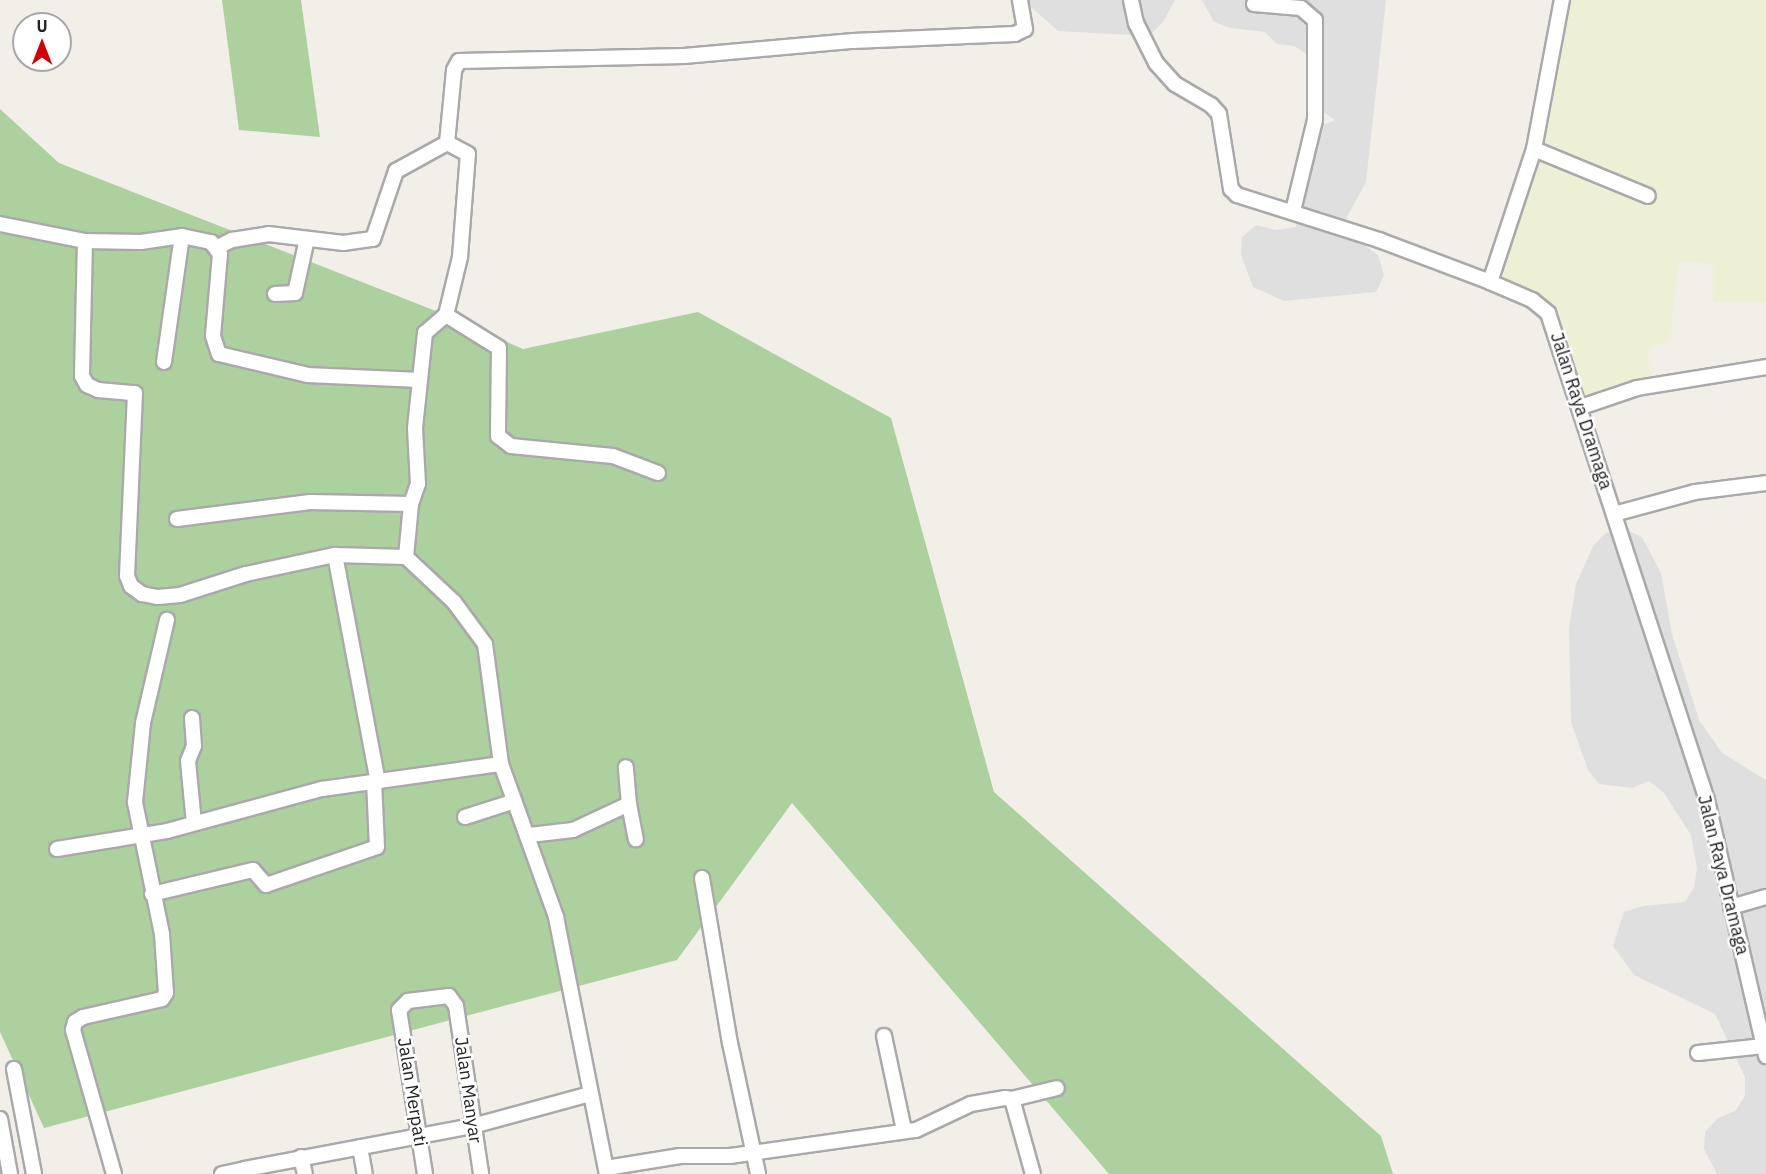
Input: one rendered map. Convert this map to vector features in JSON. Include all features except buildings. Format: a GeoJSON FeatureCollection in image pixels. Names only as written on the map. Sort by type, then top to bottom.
{"type":"FeatureCollection","features":[{"type":"Feature","properties":{"kind":"street"},"geometry":{"type":"LineString","coordinates":[[447,143],[454,70],[459,61],[684,56],[853,41],[1015,34],[1025,29],[1020,0]]}},
{"type":"Feature","properties":{"kind":"street","name":"Jalan Raya Dramaga"},"geometry":{"type":"LineString","coordinates":[[1131,0],[1136,23],[1156,63],[1175,84],[1211,105],[1219,114],[1231,189],[1237,195],[1293,211],[1490,282],[1532,300],[1548,313],[1581,406],[1707,800],[1731,908],[1760,1009],[1765,1051]]}},
{"type":"Feature","properties":{"kind":"street"},"geometry":{"type":"LineString","coordinates":[[1490,282],[1533,149],[1562,0]]}},
{"type":"Feature","properties":{"kind":"street"},"geometry":{"type":"LineString","coordinates":[[1254,4],[1301,8],[1315,20],[1315,120],[1293,211]]}},
{"type":"Feature","properties":{"kind":"street"},"geometry":{"type":"LineString","coordinates":[[0,224],[85,241],[141,242],[182,236],[218,247],[232,240],[268,234],[343,243],[373,239],[396,171],[447,143]]}},
{"type":"Feature","properties":{"kind":"street"},"geometry":{"type":"LineString","coordinates":[[406,557],[411,504],[418,484],[419,380],[425,333],[446,315],[460,257],[468,154],[447,143]]}},
{"type":"Feature","properties":{"kind":"street"},"geometry":{"type":"LineString","coordinates":[[1533,149],[1648,196]]}},
{"type":"Feature","properties":{"kind":"street"},"geometry":{"type":"LineString","coordinates":[[164,362],[182,236]]}},
{"type":"Feature","properties":{"kind":"street"},"geometry":{"type":"LineString","coordinates":[[275,294],[295,292],[307,239]]}},
{"type":"Feature","properties":{"kind":"street"},"geometry":{"type":"LineString","coordinates":[[85,241],[82,376],[87,385],[98,390],[135,393],[128,576],[131,586],[142,594],[158,597],[180,595],[246,574],[335,555],[406,557],[454,602],[485,644],[501,764],[530,835],[556,917],[606,1171],[680,1156],[751,1153],[928,1126],[971,1104],[1012,1099],[1057,1088]]}},
{"type":"Feature","properties":{"kind":"street"},"geometry":{"type":"LineString","coordinates":[[218,247],[213,336],[219,354],[308,375],[419,380]]}},
{"type":"Feature","properties":{"kind":"street"},"geometry":{"type":"LineString","coordinates":[[446,315],[499,348],[498,436],[511,446],[613,456],[658,473]]}},
{"type":"Feature","properties":{"kind":"street"},"geometry":{"type":"LineString","coordinates":[[1581,406],[1636,387],[1766,368]]}},
{"type":"Feature","properties":{"kind":"street"},"geometry":{"type":"LineString","coordinates":[[1614,514],[1662,499],[1766,483]]}},
{"type":"Feature","properties":{"kind":"street"},"geometry":{"type":"LineString","coordinates":[[177,519],[310,502],[411,504]]}},
{"type":"Feature","properties":{"kind":"street"},"geometry":{"type":"LineString","coordinates":[[152,894],[253,870],[266,885],[377,847],[376,782],[335,555]]}},
{"type":"Feature","properties":{"kind":"street"},"geometry":{"type":"LineString","coordinates":[[114,1174],[73,1030],[75,1022],[83,1017],[162,999],[166,993],[162,934],[140,837],[135,802],[143,723],[167,620]]}},
{"type":"Feature","properties":{"kind":"street"},"geometry":{"type":"LineString","coordinates":[[192,718],[194,746],[188,761],[194,823]]}},
{"type":"Feature","properties":{"kind":"street"},"geometry":{"type":"LineString","coordinates":[[57,849],[140,837],[322,789],[501,764]]}},
{"type":"Feature","properties":{"kind":"street"},"geometry":{"type":"LineString","coordinates":[[626,767],[629,804],[636,839]]}},
{"type":"Feature","properties":{"kind":"street"},"geometry":{"type":"LineString","coordinates":[[465,817],[515,801]]}},
{"type":"Feature","properties":{"kind":"street"},"geometry":{"type":"LineString","coordinates":[[530,835],[573,830],[629,804]]}},
{"type":"Feature","properties":{"kind":"street"},"geometry":{"type":"LineString","coordinates":[[702,878],[751,1153],[758,1174]]}},
{"type":"Feature","properties":{"kind":"street"},"geometry":{"type":"LineString","coordinates":[[1731,908],[1766,897]]}},
{"type":"Feature","properties":{"kind":"street","name":"Jalan Merpati"},"geometry":{"type":"LineString","coordinates":[[425,1174],[399,1010],[408,1001],[449,996],[456,1006]]}},
{"type":"Feature","properties":{"kind":"street","name":"Jalan Manyar"},"geometry":{"type":"LineString","coordinates":[[456,1006],[481,1174]]}},
{"type":"Feature","properties":{"kind":"street"},"geometry":{"type":"LineString","coordinates":[[884,1036],[904,1130]]}},
{"type":"Feature","properties":{"kind":"street"},"geometry":{"type":"LineString","coordinates":[[1698,1053],[1765,1051]]}},
{"type":"Feature","properties":{"kind":"street"},"geometry":{"type":"LineString","coordinates":[[14,1069],[34,1174]]}},
{"type":"Feature","properties":{"kind":"street"},"geometry":{"type":"LineString","coordinates":[[222,1174],[246,1172],[301,1157],[473,1126],[590,1094]]}},
{"type":"Feature","properties":{"kind":"street"},"geometry":{"type":"LineString","coordinates":[[1012,1099],[1033,1174]]}},
{"type":"Feature","properties":{"kind":"street"},"geometry":{"type":"LineString","coordinates":[[0,1119],[2,1141],[10,1174]]}},
{"type":"Feature","properties":{"kind":"street"},"geometry":{"type":"LineString","coordinates":[[360,1147],[365,1174]]}},
{"type":"Feature","properties":{"kind":"street"},"geometry":{"type":"LineString","coordinates":[[301,1157],[305,1174]]}},
{"type":"Feature","properties":{"kind":"shaded area"},"geometry":{"type":"Polygon","coordinates":[[[1023,0],[1175,0],[1163,22],[1149,36],[1058,31],[1023,0]]]}},
{"type":"Feature","properties":{"kind":"shaded area"},"geometry":{"type":"Polygon","coordinates":[[[1202,0],[1386,0],[1366,182],[1347,217],[1342,237],[1361,243],[1378,255],[1384,275],[1376,292],[1284,301],[1253,287],[1241,255],[1242,237],[1256,225],[1276,230],[1296,227],[1294,175],[1318,127],[1335,120],[1322,111],[1315,59],[1294,46],[1277,44],[1265,32],[1230,28],[1214,22],[1202,0]]]}},
{"type":"Feature","properties":{"kind":"shaded area"},"geometry":{"type":"Polygon","coordinates":[[[1624,529],[1642,537],[1661,573],[1672,634],[1699,720],[1722,753],[1766,780],[1766,1174],[1717,1174],[1704,1149],[1705,1132],[1718,1118],[1735,1111],[1745,1096],[1745,1077],[1715,1014],[1634,975],[1613,946],[1624,912],[1643,906],[1685,902],[1694,887],[1697,869],[1691,835],[1664,793],[1649,781],[1632,788],[1599,784],[1588,770],[1571,722],[1569,628],[1576,584],[1593,546],[1606,533],[1624,529]]]}},
{"type":"Feature","properties":{"kind":"green space"},"geometry":{"type":"Polygon","coordinates":[[[222,0],[301,0],[320,137],[239,130],[222,0]]]}},
{"type":"Feature","properties":{"kind":"green space"},"geometry":{"type":"Polygon","coordinates":[[[1565,0],[1766,0],[1766,303],[1713,301],[1713,264],[1679,261],[1670,340],[1647,350],[1652,383],[1585,404],[1556,304],[1500,285],[1545,127],[1565,0]]]}},
{"type":"Feature","properties":{"kind":"green space"},"geometry":{"type":"Polygon","coordinates":[[[0,109],[59,163],[446,315],[523,349],[698,312],[891,418],[994,792],[1381,1136],[1393,1174],[1109,1174],[792,803],[677,960],[44,1128],[0,1032],[0,109]]]}}]}
